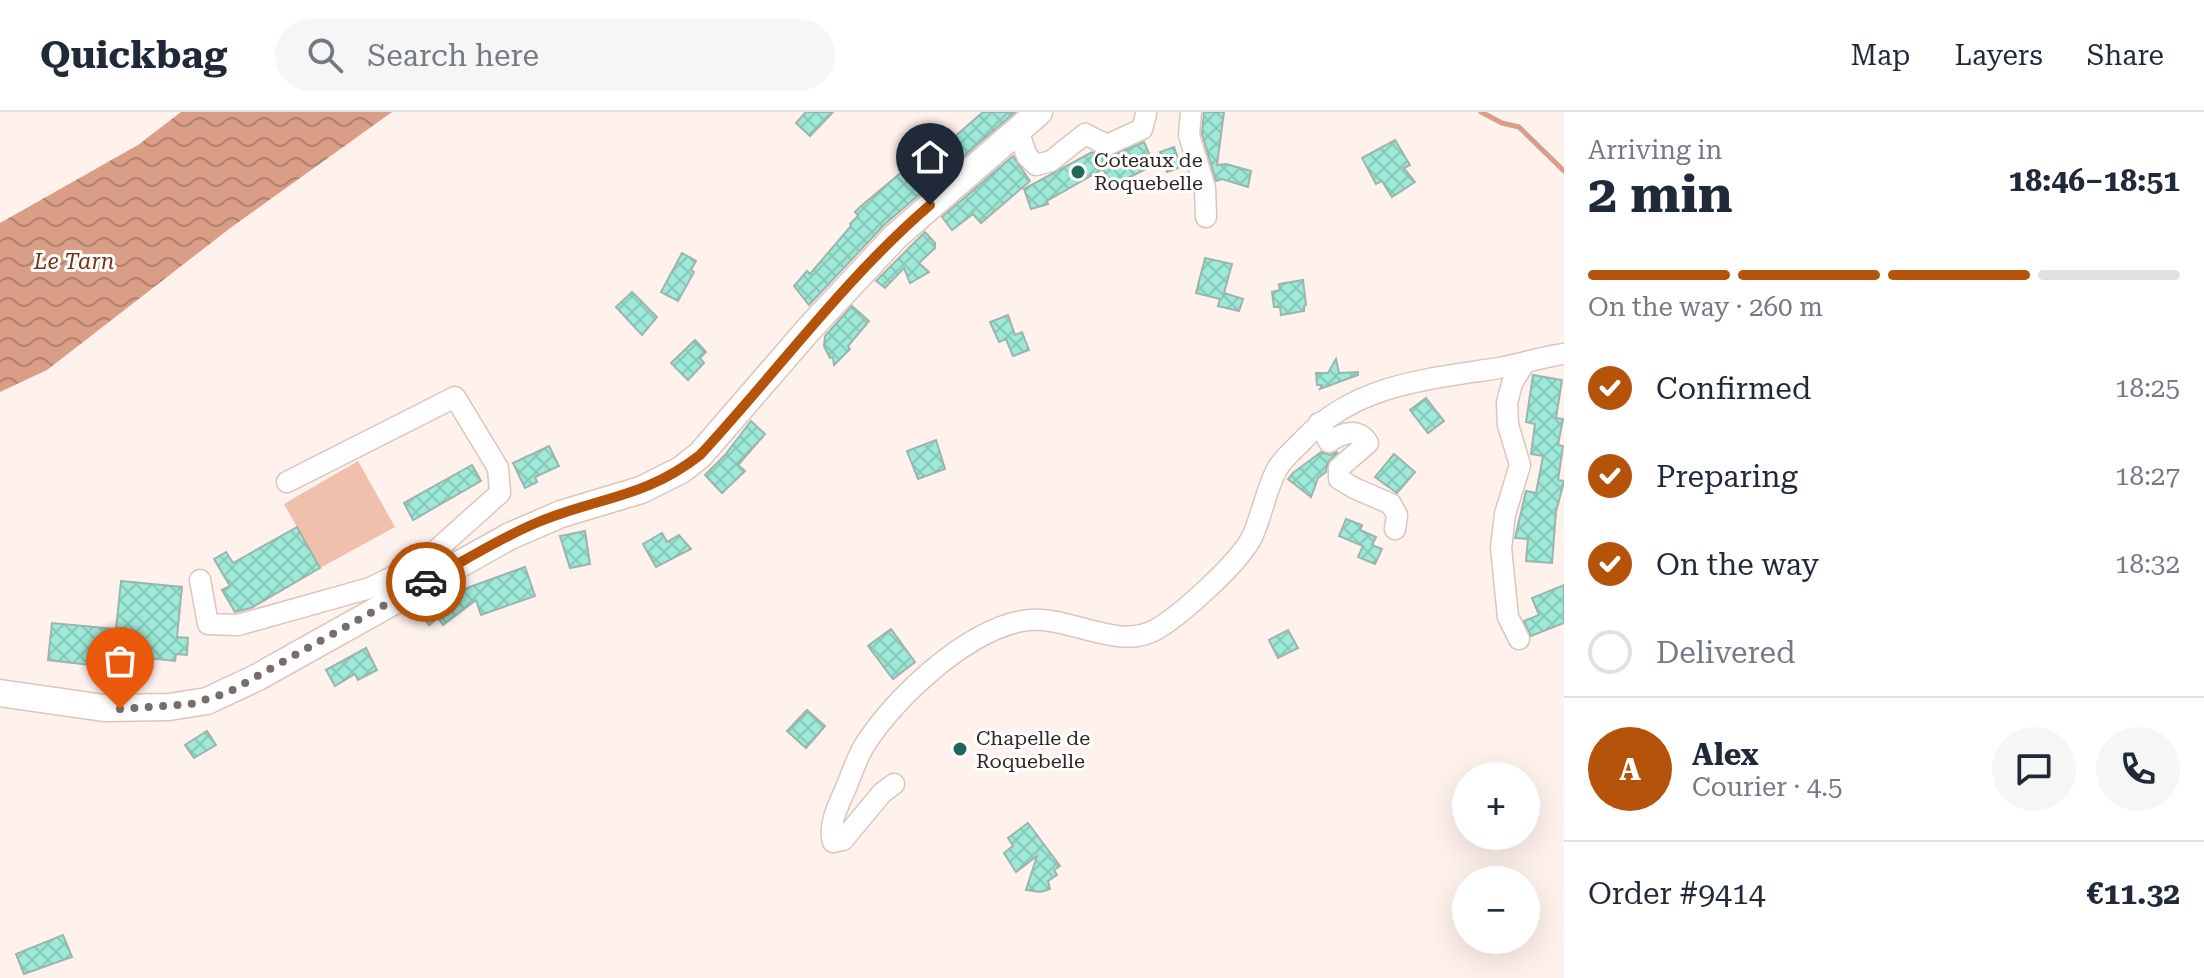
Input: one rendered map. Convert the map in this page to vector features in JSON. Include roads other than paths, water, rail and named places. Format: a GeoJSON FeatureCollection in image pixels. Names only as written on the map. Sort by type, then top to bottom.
{"type":"FeatureCollection","features":[{"type":"Feature","properties":{"kind":"main road"},"geometry":{"type":"LineString","coordinates":[[0,693],[104,708],[169,707],[199,703],[258,677],[375,598],[537,523],[641,490],[681,470],[700,455],[809,329],[896,236],[1039,112]]}},
{"type":"Feature","properties":{"kind":"street"},"geometry":{"type":"LineString","coordinates":[[1191,112],[1189,135],[1205,188],[1206,217]]}},
{"type":"Feature","properties":{"kind":"street"},"geometry":{"type":"LineString","coordinates":[[1018,131],[1027,156],[1036,165],[1051,161],[1085,134],[1107,145],[1142,129],[1146,114]]}},
{"type":"Feature","properties":{"kind":"street"},"geometry":{"type":"LineString","coordinates":[[894,784],[882,793],[843,840],[833,842],[830,832],[862,749],[882,720],[920,680],[963,648],[1001,627],[1024,620],[1063,623],[1124,637],[1141,637],[1160,628],[1228,568],[1250,541],[1277,470],[1289,454],[1312,430],[1352,402],[1406,383],[1524,364],[1564,354]]}},
{"type":"Feature","properties":{"kind":"street"},"geometry":{"type":"LineString","coordinates":[[1519,639],[1508,617],[1501,548],[1505,514],[1520,465],[1508,425],[1507,403],[1512,383],[1524,364]]}},
{"type":"Feature","properties":{"kind":"street"},"geometry":{"type":"LineString","coordinates":[[200,580],[208,624],[238,625],[375,598],[423,562],[500,493],[498,468],[455,397],[287,482]]}},
{"type":"Feature","properties":{"kind":"street"},"geometry":{"type":"LineString","coordinates":[[1312,430],[1329,442],[1342,433],[1363,436],[1368,443],[1339,468],[1339,479],[1391,504],[1397,515],[1395,529]]}},
{"type":"Feature","properties":{"kind":"water","name":"Le Tarn"},"geometry":{"type":"Polygon","coordinates":[[[181,112],[392,112],[229,229],[47,370],[0,392],[0,223],[138,145],[181,112]]]}},
{"type":"Feature","properties":{"kind":"waterway"},"geometry":{"type":"LineString","coordinates":[[1481,112],[1502,123],[1519,127],[1564,171]]}},
{"type":"Feature","properties":{"kind":"place","name":"Coteaux de Roquebelle"},"geometry":{"type":"Point","coordinates":[1078,172]}},
{"type":"Feature","properties":{"kind":"place","name":"Chapelle de Roquebelle"},"geometry":{"type":"Point","coordinates":[960,749]}}]}
